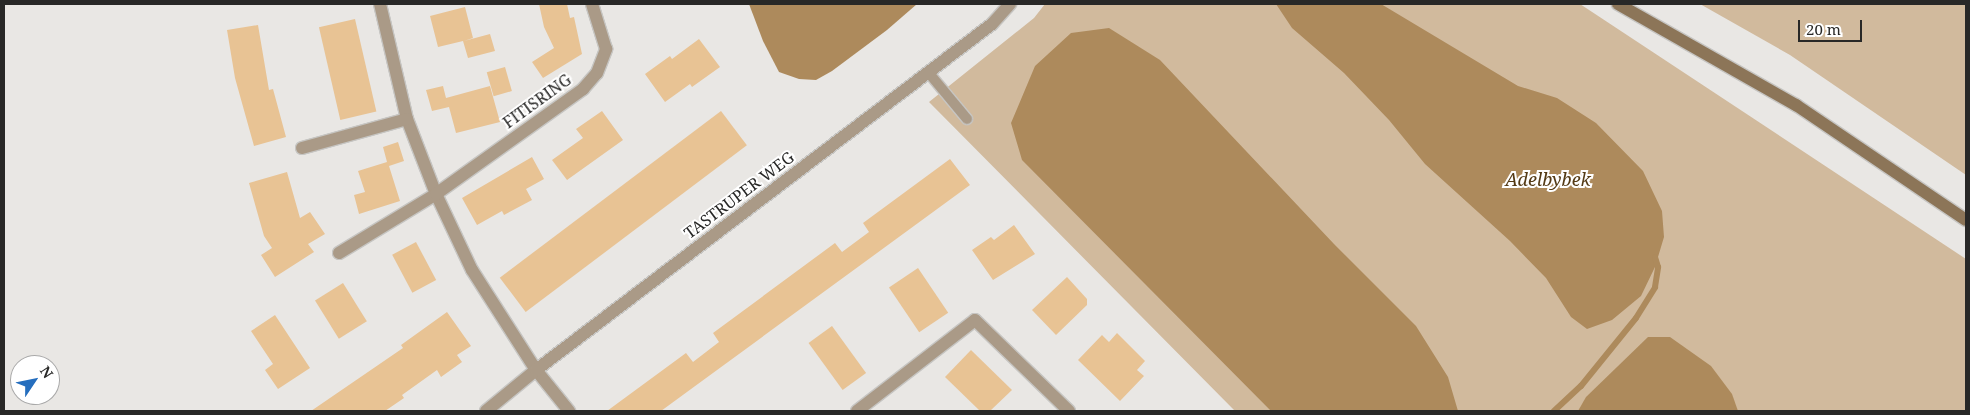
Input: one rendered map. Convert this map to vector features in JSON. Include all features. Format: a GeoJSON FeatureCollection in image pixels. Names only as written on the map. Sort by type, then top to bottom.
{"type":"FeatureCollection","features":[{"type":"Feature","properties":{"kind":"main road"},"geometry":{"type":"LineString","coordinates":[[1618,4],[1796,105],[1966,220]]}},
{"type":"Feature","properties":{"kind":"street"},"geometry":{"type":"LineString","coordinates":[[380,4],[407,119],[436,194],[472,270],[536,370],[569,411]]}},
{"type":"Feature","properties":{"kind":"street","name":"FITISRING"},"geometry":{"type":"LineString","coordinates":[[339,253],[436,194],[582,89],[596,73],[606,49],[592,4]]}},
{"type":"Feature","properties":{"kind":"street","name":"TASTRUPER WEG"},"geometry":{"type":"LineString","coordinates":[[486,411],[536,370],[992,24],[1010,4]]}},
{"type":"Feature","properties":{"kind":"street"},"geometry":{"type":"LineString","coordinates":[[302,148],[407,119]]}},
{"type":"Feature","properties":{"kind":"street"},"geometry":{"type":"LineString","coordinates":[[857,411],[975,320],[1069,411]]}},
{"type":"Feature","properties":{"kind":"lane"},"geometry":{"type":"LineString","coordinates":[[928,72],[967,119]]}},
{"type":"Feature","properties":{"kind":"shaded area"},"geometry":{"type":"Polygon","coordinates":[[[1045,4],[1580,4],[1966,259],[1966,411],[1235,411],[929,102],[1034,18],[1045,4]]]}},
{"type":"Feature","properties":{"kind":"shaded area"},"geometry":{"type":"Polygon","coordinates":[[[1700,4],[1966,4],[1966,175],[1790,55],[1700,4]]]}},
{"type":"Feature","properties":{"kind":"water"},"geometry":{"type":"Polygon","coordinates":[[[749,4],[917,4],[887,30],[832,71],[816,80],[799,79],[779,72],[763,41],[749,4]]]}},
{"type":"Feature","properties":{"kind":"water","name":"Adelbybek"},"geometry":{"type":"Polygon","coordinates":[[[1276,4],[1381,4],[1518,86],[1557,98],[1596,123],[1643,171],[1662,211],[1664,237],[1655,267],[1641,296],[1612,320],[1587,329],[1571,317],[1546,278],[1510,241],[1425,164],[1389,120],[1344,73],[1292,28],[1276,4]]]}},
{"type":"Feature","properties":{"kind":"water"},"geometry":{"type":"Polygon","coordinates":[[[1109,28],[1160,60],[1334,244],[1416,326],[1448,377],[1458,411],[1271,411],[1022,160],[1011,123],[1035,66],[1071,33],[1109,28]]]}},
{"type":"Feature","properties":{"kind":"water"},"geometry":{"type":"Polygon","coordinates":[[[1648,337],[1670,337],[1711,366],[1732,394],[1738,411],[1578,411],[1586,397],[1648,337]]]}},
{"type":"Feature","properties":{"kind":"building"},"geometry":{"type":"Polygon","coordinates":[[[539,4],[567,4],[570,18],[574,17],[582,54],[543,78],[532,62],[554,48],[544,27],[539,4]]]}},
{"type":"Feature","properties":{"kind":"building"},"geometry":{"type":"Polygon","coordinates":[[[465,7],[473,38],[464,41],[490,34],[495,51],[468,58],[463,41],[438,47],[430,16],[465,7]]]}},
{"type":"Feature","properties":{"kind":"building"},"geometry":{"type":"Polygon","coordinates":[[[355,19],[376,112],[340,120],[319,27],[355,19]]]}},
{"type":"Feature","properties":{"kind":"building"},"geometry":{"type":"Polygon","coordinates":[[[258,25],[269,90],[273,89],[286,137],[254,146],[235,78],[227,30],[258,25]]]}},
{"type":"Feature","properties":{"kind":"building"},"geometry":{"type":"Polygon","coordinates":[[[699,39],[720,67],[692,87],[690,84],[665,102],[645,74],[670,56],[672,59],[699,39]]]}},
{"type":"Feature","properties":{"kind":"building"},"geometry":{"type":"Polygon","coordinates":[[[505,67],[512,91],[494,96],[487,72],[505,67]]]}},
{"type":"Feature","properties":{"kind":"building"},"geometry":{"type":"Polygon","coordinates":[[[443,86],[446,98],[490,86],[500,122],[456,133],[449,107],[432,111],[426,90],[443,86]]]}},
{"type":"Feature","properties":{"kind":"building"},"geometry":{"type":"Polygon","coordinates":[[[602,111],[623,140],[567,180],[552,160],[583,138],[576,129],[602,111]]]}},
{"type":"Feature","properties":{"kind":"building"},"geometry":{"type":"Polygon","coordinates":[[[721,111],[747,145],[526,312],[500,278],[721,111]]]}},
{"type":"Feature","properties":{"kind":"building"},"geometry":{"type":"Polygon","coordinates":[[[398,142],[404,161],[389,166],[400,201],[359,214],[354,195],[365,192],[358,171],[387,162],[383,147],[398,142]]]}},
{"type":"Feature","properties":{"kind":"building"},"geometry":{"type":"Polygon","coordinates":[[[532,157],[544,179],[526,189],[532,200],[504,215],[502,211],[477,225],[462,198],[532,157]]]}},
{"type":"Feature","properties":{"kind":"building"},"geometry":{"type":"Polygon","coordinates":[[[950,159],[970,185],[661,411],[607,411],[686,353],[693,362],[719,342],[713,333],[835,243],[842,252],[869,232],[863,223],[950,159]]]}},
{"type":"Feature","properties":{"kind":"building"},"geometry":{"type":"Polygon","coordinates":[[[287,172],[300,218],[310,212],[325,234],[308,244],[314,252],[275,277],[261,255],[272,248],[264,236],[249,183],[287,172]]]}},
{"type":"Feature","properties":{"kind":"building"},"geometry":{"type":"Polygon","coordinates":[[[1014,225],[1035,254],[993,280],[972,250],[991,237],[994,240],[1014,225]]]}},
{"type":"Feature","properties":{"kind":"building"},"geometry":{"type":"Polygon","coordinates":[[[416,242],[436,280],[412,293],[392,255],[416,242]]]}},
{"type":"Feature","properties":{"kind":"building"},"geometry":{"type":"Polygon","coordinates":[[[918,268],[948,313],[919,332],[889,288],[918,268]]]}},
{"type":"Feature","properties":{"kind":"building"},"geometry":{"type":"Polygon","coordinates":[[[1067,277],[1087,299],[1087,305],[1056,335],[1032,310],[1067,277]]]}},
{"type":"Feature","properties":{"kind":"building"},"geometry":{"type":"Polygon","coordinates":[[[343,283],[367,321],[339,339],[315,300],[343,283]]]}},
{"type":"Feature","properties":{"kind":"building"},"geometry":{"type":"Polygon","coordinates":[[[447,312],[471,346],[457,355],[462,362],[441,377],[437,370],[402,395],[404,398],[385,411],[311,411],[403,348],[401,345],[447,312]]]}},
{"type":"Feature","properties":{"kind":"building"},"geometry":{"type":"Polygon","coordinates":[[[275,315],[310,368],[278,389],[265,370],[273,364],[251,331],[275,315]]]}},
{"type":"Feature","properties":{"kind":"building"},"geometry":{"type":"Polygon","coordinates":[[[832,326],[866,373],[843,390],[809,343],[832,326]]]}},
{"type":"Feature","properties":{"kind":"building"},"geometry":{"type":"Polygon","coordinates":[[[1117,333],[1145,361],[1137,370],[1144,376],[1120,401],[1078,360],[1102,335],[1109,342],[1117,333]]]}},
{"type":"Feature","properties":{"kind":"building"},"geometry":{"type":"Polygon","coordinates":[[[971,350],[1012,390],[990,411],[980,411],[945,377],[971,350]]]}},
{"type":"Feature","properties":{"kind":"waterway","name":"Adelbybek"},"geometry":{"type":"LineString","coordinates":[[1554,411],[1581,386],[1636,318],[1655,287],[1658,267],[1655,257]]}}]}
